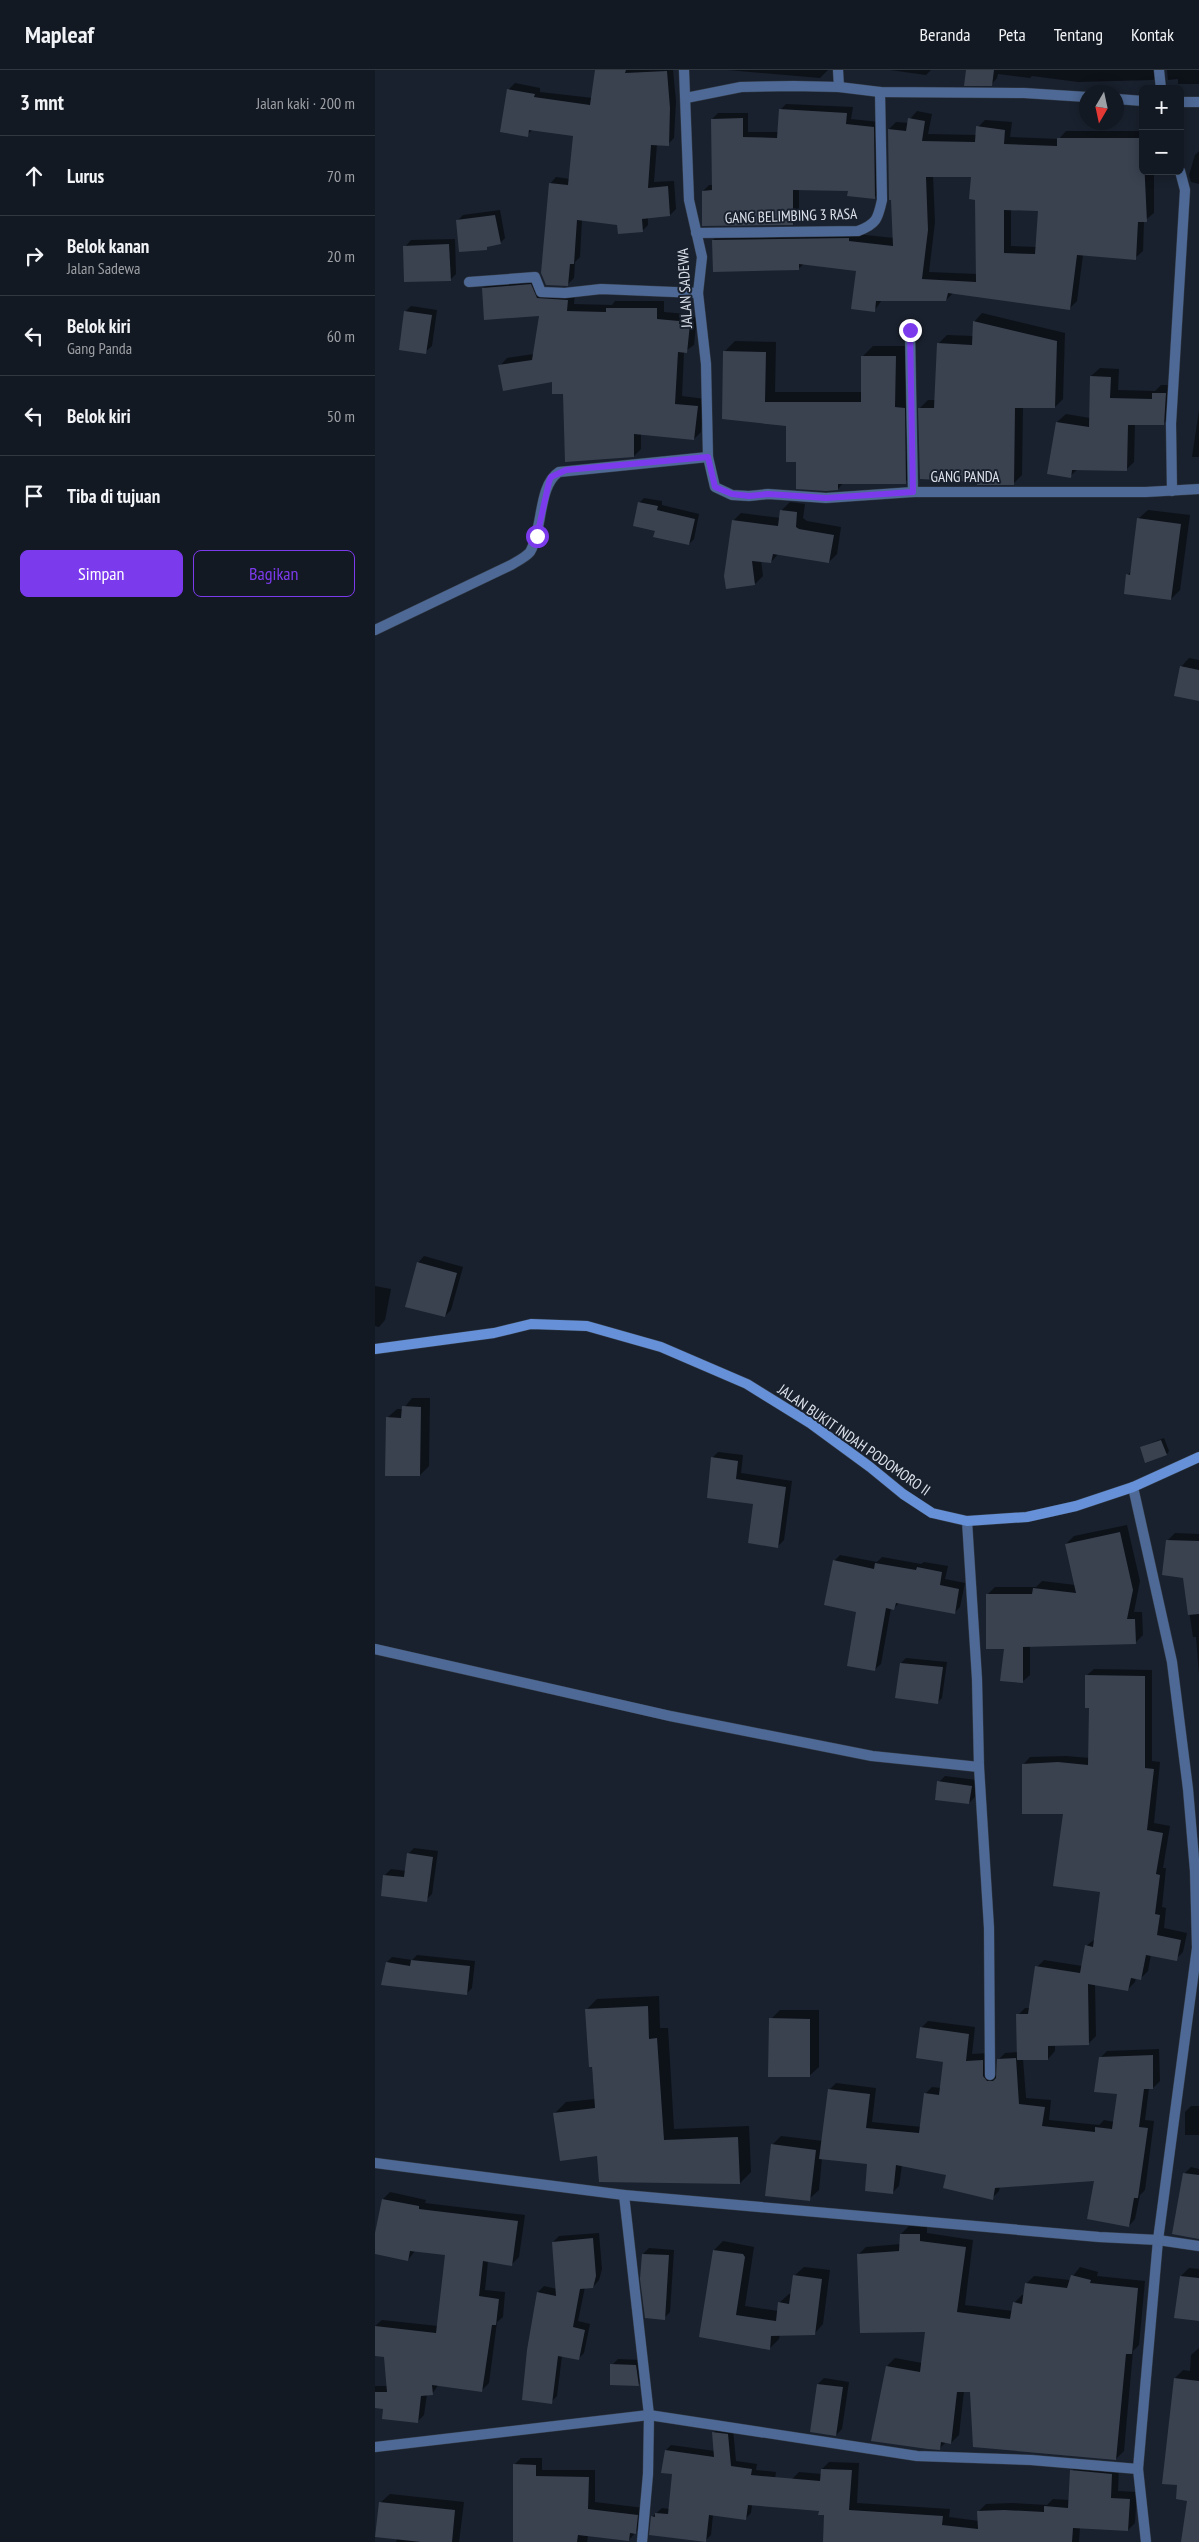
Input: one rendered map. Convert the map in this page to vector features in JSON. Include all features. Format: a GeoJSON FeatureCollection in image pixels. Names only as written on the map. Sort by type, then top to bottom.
{"type":"FeatureCollection","features":[{"type":"Feature","properties":{"kind":"street","name":"JALAN SADEWA"},"geometry":{"type":"LineString","coordinates":[[684,70],[689,200],[701,257],[698,293],[706,364],[708,457],[715,487],[732,494]]}},
{"type":"Feature","properties":{"kind":"street"},"geometry":{"type":"LineString","coordinates":[[838,70],[839,88]]}},
{"type":"Feature","properties":{"kind":"street"},"geometry":{"type":"LineString","coordinates":[[1159,70],[1161,85]]}},
{"type":"Feature","properties":{"kind":"street"},"geometry":{"type":"LineString","coordinates":[[686,98],[741,87],[839,88],[880,92],[1024,93],[1079,96]]}},
{"type":"Feature","properties":{"kind":"street","name":"GANG BELIMBING 3 RASA"},"geometry":{"type":"LineString","coordinates":[[695,233],[858,231],[870,226],[878,217],[882,200],[880,92]]}},
{"type":"Feature","properties":{"kind":"street"},"geometry":{"type":"LineString","coordinates":[[1124,100],[1139,101]]}},
{"type":"Feature","properties":{"kind":"street"},"geometry":{"type":"LineString","coordinates":[[1184,102],[1199,102]]}},
{"type":"Feature","properties":{"kind":"street"},"geometry":{"type":"LineString","coordinates":[[1172,490],[1171,424],[1185,190],[1181,175]]}},
{"type":"Feature","properties":{"kind":"street"},"geometry":{"type":"LineString","coordinates":[[469,282],[535,277],[541,292],[601,289],[698,293]]}},
{"type":"Feature","properties":{"kind":"street"},"geometry":{"type":"LineString","coordinates":[[910,330],[913,492]]}},
{"type":"Feature","properties":{"kind":"street"},"geometry":{"type":"LineString","coordinates":[[375,630],[511,565],[529,553],[537,536],[549,482],[559,472],[708,457]]}},
{"type":"Feature","properties":{"kind":"street","name":"GANG PANDA"},"geometry":{"type":"LineString","coordinates":[[732,494],[826,498],[913,492],[1199,489]]}},
{"type":"Feature","properties":{"kind":"street","name":"JALAN BUKIT INDAH PODOMORO II"},"geometry":{"type":"LineString","coordinates":[[375,1350],[494,1333],[531,1324],[587,1326],[661,1347],[747,1384],[810,1424],[871,1467],[903,1494],[932,1513],[967,1521],[1027,1517],[1076,1506],[1133,1487],[1199,1457]]}},
{"type":"Feature","properties":{"kind":"street"},"geometry":{"type":"LineString","coordinates":[[1133,1487],[1172,1662],[1188,1789],[1195,1881],[1197,1948],[1158,2240],[1137,2469],[1146,2542]]}},
{"type":"Feature","properties":{"kind":"street"},"geometry":{"type":"LineString","coordinates":[[967,1521],[989,1928],[991,2075]]}},
{"type":"Feature","properties":{"kind":"street"},"geometry":{"type":"LineString","coordinates":[[375,1649],[670,1716],[871,1756],[979,1768]]}},
{"type":"Feature","properties":{"kind":"street"},"geometry":{"type":"LineString","coordinates":[[375,2163],[624,2195],[1158,2240],[1199,2246]]}},
{"type":"Feature","properties":{"kind":"street"},"geometry":{"type":"LineString","coordinates":[[624,2195],[649,2415],[648,2474],[642,2542]]}},
{"type":"Feature","properties":{"kind":"street"},"geometry":{"type":"LineString","coordinates":[[375,2447],[649,2415],[917,2456],[1031,2460],[1137,2469]]}},
{"type":"Feature","properties":{"kind":"building"},"geometry":{"type":"Polygon","coordinates":[[[595,70],[626,70],[625,73],[667,71],[670,108],[669,146],[651,145],[648,188],[668,186],[670,216],[642,219],[643,232],[618,234],[617,225],[577,220],[574,264],[570,264],[568,286],[546,285],[541,273],[549,183],[568,185],[573,136],[529,130],[528,137],[500,132],[507,89],[535,94],[534,97],[590,105],[595,70]]]}},
{"type":"Feature","properties":{"kind":"building"},"geometry":{"type":"Polygon","coordinates":[[[966,70],[994,70],[992,86],[964,86],[966,70]]]}},
{"type":"Feature","properties":{"kind":"building"},"geometry":{"type":"Polygon","coordinates":[[[779,109],[847,113],[846,124],[874,127],[875,199],[847,196],[848,191],[793,190],[793,225],[702,226],[702,191],[712,190],[711,119],[743,118],[743,137],[777,138],[779,109]]]}},
{"type":"Feature","properties":{"kind":"building"},"geometry":{"type":"Polygon","coordinates":[[[908,118],[925,121],[922,141],[975,142],[976,126],[1005,130],[1004,144],[1057,146],[1057,138],[1139,138],[1139,175],[1145,175],[1147,222],[1138,222],[1136,260],[1077,255],[1070,310],[948,293],[946,301],[876,301],[875,312],[851,309],[856,271],[799,264],[799,270],[713,272],[712,240],[849,238],[849,241],[893,246],[891,200],[889,200],[888,129],[906,131],[908,118]],[[926,177],[928,230],[922,279],[976,282],[975,200],[969,199],[971,177],[926,177]],[[1004,210],[1004,253],[1035,254],[1038,211],[1004,210]]]}},
{"type":"Feature","properties":{"kind":"building"},"geometry":{"type":"Polygon","coordinates":[[[495,215],[501,244],[487,247],[487,250],[459,252],[456,220],[495,215]]]}},
{"type":"Feature","properties":{"kind":"building"},"geometry":{"type":"Polygon","coordinates":[[[449,244],[451,281],[404,282],[403,246],[449,244]]]}},
{"type":"Feature","properties":{"kind":"building"},"geometry":{"type":"Polygon","coordinates":[[[531,284],[537,298],[568,300],[567,311],[606,312],[606,308],[657,308],[657,319],[679,321],[679,324],[690,324],[687,353],[678,352],[675,404],[698,406],[694,440],[634,434],[634,457],[565,462],[563,394],[552,394],[552,382],[503,391],[498,365],[532,360],[539,316],[484,320],[482,288],[531,284]]]}},
{"type":"Feature","properties":{"kind":"building"},"geometry":{"type":"Polygon","coordinates":[[[404,311],[432,315],[426,354],[399,350],[404,311]]]}},
{"type":"Feature","properties":{"kind":"building"},"geometry":{"type":"Polygon","coordinates":[[[973,321],[1057,341],[1055,408],[1015,408],[1014,485],[977,485],[977,482],[920,479],[918,408],[934,408],[937,343],[972,345],[973,321]]]}},
{"type":"Feature","properties":{"kind":"building"},"geometry":{"type":"Polygon","coordinates":[[[723,351],[766,352],[765,402],[861,402],[861,356],[896,356],[895,407],[905,408],[906,484],[838,484],[838,490],[826,491],[796,489],[796,462],[786,462],[786,426],[722,419],[723,351]]]}},
{"type":"Feature","properties":{"kind":"building"},"geometry":{"type":"Polygon","coordinates":[[[1090,376],[1111,377],[1110,398],[1152,399],[1152,393],[1166,393],[1164,425],[1128,425],[1127,471],[1072,470],[1071,478],[1047,474],[1056,422],[1089,427],[1090,376]]]}},
{"type":"Feature","properties":{"kind":"building"},"geometry":{"type":"Polygon","coordinates":[[[638,502],[658,506],[657,510],[695,519],[689,545],[653,537],[655,531],[633,526],[638,502]]]}},
{"type":"Feature","properties":{"kind":"building"},"geometry":{"type":"Polygon","coordinates":[[[780,510],[797,512],[796,527],[799,529],[834,535],[829,563],[773,554],[771,563],[752,561],[755,585],[726,589],[724,576],[732,520],[778,526],[780,510]]]}},
{"type":"Feature","properties":{"kind":"building"},"geometry":{"type":"Polygon","coordinates":[[[1137,518],[1181,524],[1171,600],[1124,594],[1126,574],[1130,575],[1137,518]]]}},
{"type":"Feature","properties":{"kind":"building"},"geometry":{"type":"Polygon","coordinates":[[[1180,666],[1199,670],[1199,701],[1174,696],[1180,666]]]}},
{"type":"Feature","properties":{"kind":"building"},"geometry":{"type":"Polygon","coordinates":[[[417,1262],[457,1273],[445,1317],[405,1307],[417,1262]]]}},
{"type":"Feature","properties":{"kind":"building"},"geometry":{"type":"Polygon","coordinates":[[[402,1406],[421,1407],[420,1476],[385,1476],[386,1417],[401,1418],[402,1406]]]}},
{"type":"Feature","properties":{"kind":"building"},"geometry":{"type":"Polygon","coordinates":[[[1161,1440],[1167,1455],[1145,1463],[1140,1447],[1161,1440]]]}},
{"type":"Feature","properties":{"kind":"building"},"geometry":{"type":"Polygon","coordinates":[[[711,1457],[738,1461],[736,1479],[786,1487],[778,1548],[748,1543],[753,1504],[707,1498],[711,1457]]]}},
{"type":"Feature","properties":{"kind":"building"},"geometry":{"type":"Polygon","coordinates":[[[1120,1532],[1133,1590],[1127,1619],[1135,1619],[1136,1644],[1023,1647],[1023,1683],[1000,1681],[1004,1649],[986,1649],[986,1594],[1032,1594],[1033,1588],[1076,1593],[1065,1544],[1120,1532]]]}},
{"type":"Feature","properties":{"kind":"building"},"geometry":{"type":"Polygon","coordinates":[[[1166,1540],[1199,1541],[1199,1614],[1188,1615],[1183,1578],[1162,1575],[1166,1540]]]}},
{"type":"Feature","properties":{"kind":"building"},"geometry":{"type":"Polygon","coordinates":[[[833,1560],[874,1569],[875,1563],[916,1570],[917,1567],[942,1572],[940,1585],[959,1589],[955,1614],[896,1603],[894,1610],[886,1608],[875,1671],[847,1666],[856,1612],[824,1605],[833,1560]]]}},
{"type":"Feature","properties":{"kind":"building"},"geometry":{"type":"Polygon","coordinates":[[[900,1663],[943,1667],[938,1704],[895,1698],[900,1663]]]}},
{"type":"Feature","properties":{"kind":"building"},"geometry":{"type":"Polygon","coordinates":[[[1085,1675],[1145,1676],[1145,1768],[1154,1769],[1147,1830],[1163,1833],[1156,1874],[1160,1875],[1155,1914],[1160,1915],[1157,1935],[1181,1940],[1177,1961],[1146,1955],[1141,1980],[1131,1978],[1128,1991],[1088,1984],[1089,2045],[1048,2046],[1048,2060],[1017,2060],[1016,2014],[1028,2014],[1035,1966],[1080,1973],[1085,1945],[1093,1947],[1100,1892],[1053,1886],[1063,1814],[1022,1814],[1022,1764],[1058,1762],[1088,1765],[1089,1708],[1085,1708],[1085,1675]]]}},
{"type":"Feature","properties":{"kind":"building"},"geometry":{"type":"Polygon","coordinates":[[[937,1781],[972,1786],[969,1804],[935,1800],[937,1781]]]}},
{"type":"Feature","properties":{"kind":"building"},"geometry":{"type":"Polygon","coordinates":[[[407,1853],[433,1857],[427,1902],[381,1896],[383,1875],[404,1877],[407,1853]]]}},
{"type":"Feature","properties":{"kind":"building"},"geometry":{"type":"Polygon","coordinates":[[[411,1960],[470,1966],[467,1995],[381,1985],[386,1962],[410,1966],[411,1960]]]}},
{"type":"Feature","properties":{"kind":"building"},"geometry":{"type":"Polygon","coordinates":[[[648,2006],[649,2039],[657,2038],[664,2140],[738,2137],[740,2184],[599,2182],[597,2156],[560,2161],[553,2113],[595,2108],[592,2067],[589,2067],[585,2009],[648,2006]]]}},
{"type":"Feature","properties":{"kind":"building"},"geometry":{"type":"Polygon","coordinates":[[[769,2018],[810,2019],[810,2077],[768,2077],[769,2018]]]}},
{"type":"Feature","properties":{"kind":"building"},"geometry":{"type":"Polygon","coordinates":[[[920,2027],[969,2034],[966,2061],[983,2060],[983,2076],[987,2081],[993,2081],[996,2078],[997,2059],[1016,2058],[1019,2104],[1045,2107],[1042,2126],[1095,2132],[1095,2127],[1112,2129],[1117,2094],[1094,2092],[1099,2057],[1153,2055],[1153,2089],[1144,2089],[1139,2127],[1148,2128],[1138,2198],[1134,2198],[1129,2227],[1087,2219],[1094,2181],[995,2188],[993,2200],[943,2188],[946,2175],[896,2165],[893,2194],[865,2191],[867,2164],[819,2159],[828,2089],[870,2094],[866,2128],[919,2133],[924,2093],[939,2095],[943,2062],[916,2058],[920,2027]]]}},
{"type":"Feature","properties":{"kind":"building"},"geometry":{"type":"Polygon","coordinates":[[[771,2144],[816,2150],[810,2201],[765,2196],[771,2144]]]}},
{"type":"Feature","properties":{"kind":"building"},"geometry":{"type":"Polygon","coordinates":[[[1183,2173],[1199,2175],[1199,2239],[1172,2234],[1183,2173]]]}},
{"type":"Feature","properties":{"kind":"building"},"geometry":{"type":"Polygon","coordinates":[[[382,2199],[419,2206],[419,2209],[518,2221],[512,2266],[483,2261],[479,2296],[499,2299],[496,2325],[492,2325],[482,2392],[432,2385],[433,2395],[421,2396],[418,2423],[382,2419],[383,2409],[375,2408],[375,2392],[387,2392],[384,2357],[375,2356],[375,2326],[436,2333],[445,2255],[410,2251],[408,2261],[375,2254],[375,2233],[382,2199]]]}},
{"type":"Feature","properties":{"kind":"building"},"geometry":{"type":"Polygon","coordinates":[[[900,2234],[920,2234],[920,2241],[966,2247],[957,2312],[1010,2319],[1013,2302],[1022,2304],[1025,2283],[1067,2288],[1071,2275],[1091,2280],[1090,2283],[1138,2288],[1132,2354],[1126,2354],[1116,2460],[973,2447],[970,2392],[957,2392],[951,2444],[941,2442],[940,2450],[871,2441],[886,2366],[920,2372],[925,2332],[860,2333],[857,2254],[899,2251],[900,2234]]]}},
{"type":"Feature","properties":{"kind":"building"},"geometry":{"type":"Polygon","coordinates":[[[593,2238],[596,2276],[593,2288],[580,2289],[573,2327],[585,2330],[579,2360],[558,2356],[552,2404],[522,2400],[527,2350],[537,2292],[556,2296],[552,2242],[593,2238]]]}},
{"type":"Feature","properties":{"kind":"building"},"geometry":{"type":"Polygon","coordinates":[[[713,2250],[743,2254],[745,2257],[736,2315],[776,2321],[778,2302],[789,2304],[793,2275],[822,2279],[815,2335],[771,2336],[770,2350],[699,2337],[713,2250]]]}},
{"type":"Feature","properties":{"kind":"building"},"geometry":{"type":"Polygon","coordinates":[[[642,2254],[669,2255],[665,2320],[645,2318],[640,2279],[642,2254]]]}},
{"type":"Feature","properties":{"kind":"building"},"geometry":{"type":"Polygon","coordinates":[[[1180,2276],[1199,2278],[1199,2321],[1174,2318],[1180,2276]]]}},
{"type":"Feature","properties":{"kind":"building"},"geometry":{"type":"Polygon","coordinates":[[[610,2364],[636,2365],[639,2386],[610,2385],[610,2364]]]}},
{"type":"Feature","properties":{"kind":"building"},"geometry":{"type":"Polygon","coordinates":[[[1174,2378],[1199,2381],[1199,2542],[1181,2542],[1187,2501],[1176,2499],[1177,2485],[1162,2484],[1174,2378]]]}},
{"type":"Feature","properties":{"kind":"building"},"geometry":{"type":"Polygon","coordinates":[[[817,2384],[843,2387],[836,2436],[810,2432],[817,2384]]]}},
{"type":"Feature","properties":{"kind":"building"},"geometry":{"type":"Polygon","coordinates":[[[712,2432],[728,2434],[731,2466],[752,2469],[751,2475],[820,2481],[821,2469],[852,2470],[849,2510],[943,2516],[942,2525],[978,2529],[977,2511],[1044,2512],[1044,2506],[1068,2508],[1070,2470],[1112,2474],[1111,2498],[1130,2499],[1128,2531],[1073,2528],[1072,2542],[823,2542],[824,2515],[818,2515],[819,2511],[748,2505],[746,2520],[709,2515],[706,2542],[649,2535],[651,2516],[655,2517],[655,2513],[668,2514],[672,2474],[661,2473],[665,2450],[714,2457],[712,2432]]]}},
{"type":"Feature","properties":{"kind":"building"},"geometry":{"type":"Polygon","coordinates":[[[513,2464],[536,2465],[536,2476],[589,2477],[588,2509],[638,2515],[636,2534],[630,2533],[629,2541],[578,2535],[577,2542],[513,2542],[513,2464]]]}},
{"type":"Feature","properties":{"kind":"building"},"geometry":{"type":"Polygon","coordinates":[[[379,2502],[455,2510],[452,2542],[421,2542],[375,2537],[379,2502]]]}},
{"type":"Feature","properties":{"kind":"route"},"geometry":{"type":"LineString","coordinates":[[537,536],[551,477],[566,470],[708,457],[715,487],[732,494],[749,496],[768,494],[826,498],[913,492],[910,330]]}}]}
